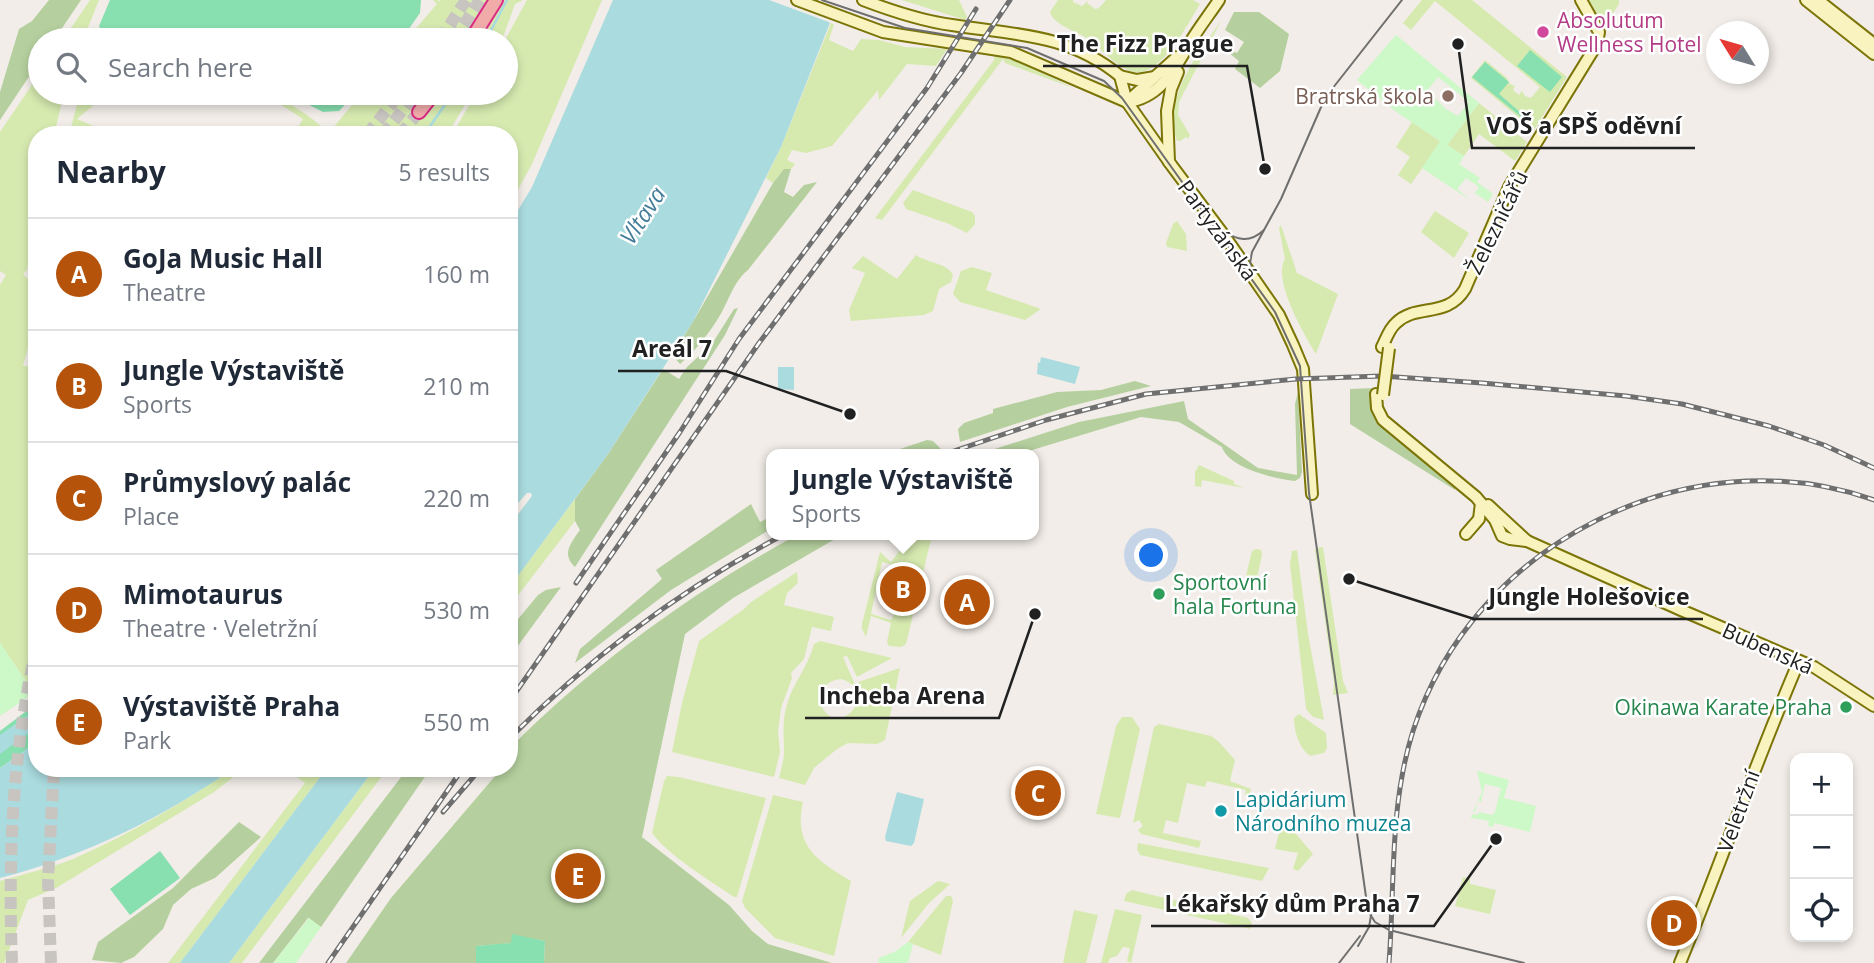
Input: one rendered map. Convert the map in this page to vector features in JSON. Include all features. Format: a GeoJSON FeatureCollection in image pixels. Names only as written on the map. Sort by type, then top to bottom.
{"type":"FeatureCollection","features":[{"type":"Feature","properties":{"kind":"highway"},"geometry":{"type":"LineString","coordinates":[[478,28],[496,0]]}},
{"type":"Feature","properties":{"kind":"highway"},"geometry":{"type":"LineString","coordinates":[[419,112],[425,105]]}},
{"type":"Feature","properties":{"kind":"main road"},"geometry":{"type":"LineString","coordinates":[[797,0],[883,32],[1012,52],[1127,102],[1141,100],[1160,87],[1174,72],[1219,0]]}},
{"type":"Feature","properties":{"kind":"main road"},"geometry":{"type":"LineString","coordinates":[[864,0],[925,20],[1047,39],[1080,52],[1111,68],[1120,76],[1141,80],[1159,75]]}},
{"type":"Feature","properties":{"kind":"main road","name":"Železničářů"},"geometry":{"type":"LineString","coordinates":[[1527,541],[1496,510],[1478,500],[1386,423],[1380,414],[1380,394],[1385,347],[1395,323],[1453,303],[1465,289],[1509,187],[1597,44],[1599,32],[1581,0]]}},
{"type":"Feature","properties":{"kind":"main road"},"geometry":{"type":"LineString","coordinates":[[1806,0],[1874,54]]}},
{"type":"Feature","properties":{"kind":"main road"},"geometry":{"type":"LineString","coordinates":[[1818,0],[1874,44]]}},
{"type":"Feature","properties":{"kind":"main road"},"geometry":{"type":"LineString","coordinates":[[1127,102],[1188,47]]}},
{"type":"Feature","properties":{"kind":"main road"},"geometry":{"type":"LineString","coordinates":[[1169,163],[1167,111],[1171,89],[1188,47]]}},
{"type":"Feature","properties":{"kind":"main road","name":"Partyzánská"},"geometry":{"type":"LineString","coordinates":[[1120,76],[1127,102],[1279,315],[1301,362],[1306,391],[1312,494]]}},
{"type":"Feature","properties":{"kind":"main road"},"geometry":{"type":"LineString","coordinates":[[1466,534],[1481,516],[1478,500]]}},
{"type":"Feature","properties":{"kind":"main road","name":"Železničářů"},"geometry":{"type":"LineString","coordinates":[[1478,500],[1503,536]]}},
{"type":"Feature","properties":{"kind":"main road","name":"Bubenská"},"geometry":{"type":"LineString","coordinates":[[1503,536],[1527,541],[1799,661],[1829,675],[1874,706]]}},
{"type":"Feature","properties":{"kind":"main road","name":"Veletržní"},"geometry":{"type":"LineString","coordinates":[[1680,963],[1736,823],[1756,762],[1799,661]]}},
{"type":"Feature","properties":{"kind":"green space"},"geometry":{"type":"Polygon","coordinates":[[[49,0],[81,0],[62,28],[28,28],[28,78],[0,120],[0,92],[19,29],[32,21],[49,0]]]}},
{"type":"Feature","properties":{"kind":"green space"},"geometry":{"type":"Polygon","coordinates":[[[90,0],[99,0],[88,28],[71,28],[90,0]]]}},
{"type":"Feature","properties":{"kind":"green space"},"geometry":{"type":"Polygon","coordinates":[[[110,0],[421,0],[420,13],[409,28],[99,26],[110,0]]]}},
{"type":"Feature","properties":{"kind":"green space"},"geometry":{"type":"Polygon","coordinates":[[[433,0],[488,0],[470,28],[416,28],[437,4],[433,0]]]}},
{"type":"Feature","properties":{"kind":"green space"},"geometry":{"type":"Polygon","coordinates":[[[503,0],[523,0],[515,4],[506,28],[486,28],[503,0]]]}},
{"type":"Feature","properties":{"kind":"green space"},"geometry":{"type":"Polygon","coordinates":[[[527,0],[602,0],[532,164],[518,190],[518,126],[457,126],[469,105],[518,105],[518,28],[512,28],[527,0]]]}},
{"type":"Feature","properties":{"kind":"green space"},"geometry":{"type":"Polygon","coordinates":[[[902,0],[959,0],[967,17],[965,20],[902,0]]]}},
{"type":"Feature","properties":{"kind":"green space"},"geometry":{"type":"Polygon","coordinates":[[[1058,0],[1073,0],[1082,6],[1089,0],[1087,3],[1095,9],[1106,0],[1193,0],[1200,4],[1172,49],[1152,68],[1142,72],[1124,68],[1089,40],[1055,20],[1050,12],[1058,0]]]}},
{"type":"Feature","properties":{"kind":"green space"},"geometry":{"type":"Polygon","coordinates":[[[1422,0],[1472,0],[1567,77],[1534,130],[1471,78],[1485,60],[1515,86],[1513,90],[1519,95],[1522,91],[1525,96],[1531,98],[1540,87],[1435,1],[1411,30],[1403,23],[1422,0]]]}},
{"type":"Feature","properties":{"kind":"green space"},"geometry":{"type":"Polygon","coordinates":[[[1589,0],[1619,0],[1619,4],[1608,21],[1602,23],[1589,0]]]}},
{"type":"Feature","properties":{"kind":"green space"},"geometry":{"type":"Polygon","coordinates":[[[1234,12],[1259,12],[1289,34],[1280,71],[1260,88],[1235,69],[1239,61],[1229,53],[1231,50],[1237,53],[1244,42],[1225,30],[1234,12]]]}},
{"type":"Feature","properties":{"kind":"green space"},"geometry":{"type":"Polygon","coordinates":[[[1222,19],[1179,102],[1178,115],[1190,135],[1188,139],[1186,137],[1177,141],[1174,107],[1179,91],[1185,76],[1222,19]]]}},
{"type":"Feature","properties":{"kind":"green space"},"geometry":{"type":"Polygon","coordinates":[[[831,23],[834,24],[829,40],[853,51],[861,39],[879,40],[905,47],[947,49],[936,66],[907,64],[879,100],[878,90],[832,146],[806,153],[792,150],[787,160],[795,164],[791,169],[784,169],[773,183],[766,178],[831,23]]]}},
{"type":"Feature","properties":{"kind":"green space"},"geometry":{"type":"Polygon","coordinates":[[[1396,35],[1479,103],[1447,145],[1464,156],[1459,164],[1480,178],[1477,182],[1493,194],[1488,202],[1475,193],[1479,187],[1466,178],[1457,189],[1470,200],[1422,168],[1440,141],[1398,113],[1357,80],[1396,35]],[[1438,77],[1427,91],[1458,116],[1469,102],[1438,77]]]}},
{"type":"Feature","properties":{"kind":"green space"},"geometry":{"type":"Polygon","coordinates":[[[1530,50],[1562,77],[1550,92],[1517,66],[1530,50]]]}},
{"type":"Feature","properties":{"kind":"green space"},"geometry":{"type":"Polygon","coordinates":[[[995,55],[1022,63],[1073,88],[1005,63],[1003,59],[882,220],[875,218],[994,60],[995,55]]]}},
{"type":"Feature","properties":{"kind":"green space"},"geometry":{"type":"Polygon","coordinates":[[[1485,62],[1509,82],[1499,94],[1527,118],[1525,120],[1472,77],[1485,62]]]}},
{"type":"Feature","properties":{"kind":"green space"},"geometry":{"type":"Polygon","coordinates":[[[28,91],[28,105],[61,105],[56,126],[28,126],[28,264],[23,274],[28,279],[28,347],[23,366],[28,366],[28,684],[0,643],[0,285],[6,275],[0,271],[0,132],[28,91]]]}},
{"type":"Feature","properties":{"kind":"green space"},"geometry":{"type":"Polygon","coordinates":[[[1479,103],[1527,142],[1515,161],[1479,134],[1464,156],[1447,145],[1479,103]]]}},
{"type":"Feature","properties":{"kind":"green space"},"geometry":{"type":"Polygon","coordinates":[[[77,105],[94,105],[77,119],[93,126],[71,126],[77,105]]]}},
{"type":"Feature","properties":{"kind":"green space"},"geometry":{"type":"Polygon","coordinates":[[[281,105],[291,105],[321,126],[299,126],[303,119],[281,105]]]}},
{"type":"Feature","properties":{"kind":"green space"},"geometry":{"type":"Polygon","coordinates":[[[309,105],[345,105],[339,111],[323,112],[309,105]]]}},
{"type":"Feature","properties":{"kind":"green space"},"geometry":{"type":"Polygon","coordinates":[[[352,105],[415,105],[414,107],[424,115],[431,105],[465,105],[452,126],[334,126],[352,105]]]}},
{"type":"Feature","properties":{"kind":"green space"},"geometry":{"type":"Polygon","coordinates":[[[1412,122],[1441,142],[1411,184],[1398,175],[1410,157],[1396,147],[1412,122]]]}},
{"type":"Feature","properties":{"kind":"green space"},"geometry":{"type":"Polygon","coordinates":[[[784,169],[791,169],[784,192],[793,197],[804,185],[817,182],[739,280],[706,337],[680,364],[672,355],[773,183],[784,169]]]}},
{"type":"Feature","properties":{"kind":"green space"},"geometry":{"type":"Polygon","coordinates":[[[913,190],[972,212],[975,224],[967,233],[906,209],[903,203],[913,190]]]}},
{"type":"Feature","properties":{"kind":"green space"},"geometry":{"type":"Polygon","coordinates":[[[1435,211],[1469,233],[1454,258],[1421,232],[1435,211]]]}},
{"type":"Feature","properties":{"kind":"green space"},"geometry":{"type":"Polygon","coordinates":[[[1177,221],[1186,234],[1187,251],[1167,247],[1173,224],[1177,221]]]}},
{"type":"Feature","properties":{"kind":"green space"},"geometry":{"type":"Polygon","coordinates":[[[1281,225],[1297,273],[1338,294],[1316,354],[1297,321],[1286,293],[1282,268],[1285,259],[1279,228],[1281,225]]]}},
{"type":"Feature","properties":{"kind":"green space"},"geometry":{"type":"Polygon","coordinates":[[[916,255],[947,268],[953,275],[951,282],[939,289],[933,311],[924,315],[851,321],[849,310],[865,273],[852,268],[863,256],[897,279],[916,255]]]}},
{"type":"Feature","properties":{"kind":"green space"},"geometry":{"type":"Polygon","coordinates":[[[972,267],[992,273],[986,290],[1041,309],[1025,320],[960,302],[953,294],[961,271],[972,267]]]}},
{"type":"Feature","properties":{"kind":"green space"},"geometry":{"type":"Polygon","coordinates":[[[738,308],[725,335],[575,567],[568,553],[580,530],[575,521],[575,499],[608,454],[663,369],[679,379],[687,367],[712,344],[734,309],[738,308]]]}},
{"type":"Feature","properties":{"kind":"green space"},"geometry":{"type":"Polygon","coordinates":[[[1135,381],[1151,386],[1067,407],[960,442],[958,429],[964,423],[993,413],[993,409],[1057,392],[1101,390],[1135,381]]]}},
{"type":"Feature","properties":{"kind":"green space"},"geometry":{"type":"Polygon","coordinates":[[[1375,388],[1371,410],[1378,425],[1404,443],[1456,487],[1455,490],[1350,424],[1350,389],[1375,388]]]}},
{"type":"Feature","properties":{"kind":"green space"},"geometry":{"type":"Polygon","coordinates":[[[1298,392],[1302,472],[1300,478],[1295,481],[1265,475],[1233,461],[1222,447],[1179,422],[1141,417],[1035,449],[995,449],[1079,422],[1184,401],[1188,419],[1258,468],[1297,475],[1295,404],[1298,392]]]}},
{"type":"Feature","properties":{"kind":"green space"},"geometry":{"type":"Polygon","coordinates":[[[927,440],[933,441],[941,449],[900,449],[927,440]]]}},
{"type":"Feature","properties":{"kind":"green space"},"geometry":{"type":"Polygon","coordinates":[[[1199,465],[1244,488],[1202,480],[1201,487],[1195,486],[1195,472],[1199,465]]]}},
{"type":"Feature","properties":{"kind":"green space"},"geometry":{"type":"Polygon","coordinates":[[[575,499],[575,521],[518,595],[518,576],[575,499]]]}},
{"type":"Feature","properties":{"kind":"green space"},"geometry":{"type":"Polygon","coordinates":[[[751,504],[760,522],[766,519],[766,532],[671,590],[575,663],[580,649],[662,579],[656,570],[751,504]]]}},
{"type":"Feature","properties":{"kind":"green space"},"geometry":{"type":"Polygon","coordinates":[[[788,540],[833,540],[733,598],[685,634],[642,837],[729,905],[752,931],[768,944],[832,963],[544,963],[545,941],[512,935],[512,943],[476,946],[476,963],[346,963],[391,898],[494,777],[518,777],[518,740],[577,686],[646,630],[788,540]]]}},
{"type":"Feature","properties":{"kind":"green space"},"geometry":{"type":"Polygon","coordinates":[[[908,540],[931,540],[906,644],[901,647],[889,646],[887,642],[891,623],[871,616],[866,637],[862,629],[880,552],[891,562],[908,540]],[[882,562],[871,614],[891,620],[896,611],[906,568],[882,562]]]}},
{"type":"Feature","properties":{"kind":"green space"},"geometry":{"type":"Polygon","coordinates":[[[1323,547],[1343,681],[1348,693],[1333,695],[1334,683],[1315,550],[1323,547]]]}},
{"type":"Feature","properties":{"kind":"green space"},"geometry":{"type":"Polygon","coordinates":[[[1261,550],[1262,555],[1257,578],[1250,580],[1246,576],[1252,551],[1261,550]]]}},
{"type":"Feature","properties":{"kind":"green space"},"geometry":{"type":"Polygon","coordinates":[[[1297,550],[1308,634],[1324,720],[1313,717],[1306,709],[1290,564],[1292,551],[1297,550]]]}},
{"type":"Feature","properties":{"kind":"green space"},"geometry":{"type":"Polygon","coordinates":[[[797,572],[798,583],[787,593],[784,605],[834,617],[831,631],[812,627],[804,659],[791,673],[792,678],[781,708],[778,732],[780,752],[774,777],[672,752],[699,641],[797,572]]]}},
{"type":"Feature","properties":{"kind":"green space"},"geometry":{"type":"Polygon","coordinates":[[[561,587],[518,646],[518,619],[538,595],[561,587]]]}},
{"type":"Feature","properties":{"kind":"green space"},"geometry":{"type":"Polygon","coordinates":[[[820,641],[892,658],[857,677],[847,656],[843,657],[864,705],[868,703],[858,682],[900,668],[885,740],[877,744],[848,743],[837,749],[814,768],[805,785],[779,778],[784,755],[786,708],[814,644],[820,641]],[[841,679],[826,685],[819,699],[823,709],[831,716],[839,718],[847,715],[854,709],[857,701],[857,692],[852,685],[841,679]]]}},
{"type":"Feature","properties":{"kind":"green space"},"geometry":{"type":"Polygon","coordinates":[[[0,643],[28,684],[28,697],[0,716],[0,643]]]}},
{"type":"Feature","properties":{"kind":"green space"},"geometry":{"type":"Polygon","coordinates":[[[28,710],[28,748],[0,768],[0,731],[28,710]]]}},
{"type":"Feature","properties":{"kind":"green space"},"geometry":{"type":"Polygon","coordinates":[[[1299,714],[1326,733],[1327,748],[1324,753],[1310,756],[1303,749],[1294,723],[1294,718],[1299,714]]]}},
{"type":"Feature","properties":{"kind":"green space"},"geometry":{"type":"Polygon","coordinates":[[[1122,717],[1132,717],[1140,729],[1120,818],[1096,814],[1116,726],[1122,717]]]}},
{"type":"Feature","properties":{"kind":"green space"},"geometry":{"type":"Polygon","coordinates":[[[1159,724],[1211,736],[1235,760],[1230,781],[1251,789],[1249,797],[1245,796],[1246,790],[1207,781],[1205,787],[1187,783],[1178,823],[1166,820],[1163,833],[1201,841],[1199,848],[1141,834],[1138,830],[1143,826],[1139,820],[1133,823],[1154,727],[1159,724]]]}},
{"type":"Feature","properties":{"kind":"green space"},"geometry":{"type":"Polygon","coordinates":[[[1477,771],[1509,780],[1504,798],[1536,806],[1530,832],[1494,823],[1493,827],[1488,826],[1489,821],[1471,818],[1472,814],[1477,815],[1479,812],[1492,815],[1495,812],[1501,788],[1485,784],[1481,802],[1478,801],[1473,812],[1482,792],[1477,771]]]}},
{"type":"Feature","properties":{"kind":"green space"},"geometry":{"type":"Polygon","coordinates":[[[667,776],[766,798],[737,897],[679,859],[652,833],[667,776]]]}},
{"type":"Feature","properties":{"kind":"green space"},"geometry":{"type":"Polygon","coordinates":[[[220,777],[233,777],[214,792],[56,888],[28,900],[4,963],[0,963],[0,881],[64,862],[94,849],[220,777]]]}},
{"type":"Feature","properties":{"kind":"green space"},"geometry":{"type":"Polygon","coordinates":[[[297,777],[320,777],[180,963],[168,963],[305,783],[297,777]]]}},
{"type":"Feature","properties":{"kind":"green space"},"geometry":{"type":"Polygon","coordinates":[[[368,777],[381,777],[242,963],[229,963],[368,777]]]}},
{"type":"Feature","properties":{"kind":"green space"},"geometry":{"type":"Polygon","coordinates":[[[401,777],[425,777],[321,927],[308,918],[273,963],[259,963],[401,777]]]}},
{"type":"Feature","properties":{"kind":"green space"},"geometry":{"type":"Polygon","coordinates":[[[773,795],[803,802],[801,817],[805,841],[819,859],[851,881],[834,956],[775,938],[745,908],[742,901],[773,795]]]}},
{"type":"Feature","properties":{"kind":"green space"},"geometry":{"type":"Polygon","coordinates":[[[1285,821],[1313,854],[1298,871],[1293,869],[1298,853],[1275,849],[1281,824],[1285,821]]]}},
{"type":"Feature","properties":{"kind":"green space"},"geometry":{"type":"Polygon","coordinates":[[[239,822],[261,837],[215,878],[191,889],[173,905],[163,929],[134,957],[121,963],[92,960],[98,942],[173,888],[239,822]]]}},
{"type":"Feature","properties":{"kind":"green space"},"geometry":{"type":"Polygon","coordinates":[[[1138,843],[1269,868],[1262,881],[1140,855],[1138,843]]]}},
{"type":"Feature","properties":{"kind":"green space"},"geometry":{"type":"Polygon","coordinates":[[[160,851],[180,878],[130,915],[110,889],[160,851]]]}},
{"type":"Feature","properties":{"kind":"green space"},"geometry":{"type":"Polygon","coordinates":[[[1463,877],[1470,879],[1470,884],[1496,890],[1490,914],[1455,906],[1463,877]]]}},
{"type":"Feature","properties":{"kind":"green space"},"geometry":{"type":"Polygon","coordinates":[[[938,881],[950,884],[929,903],[901,938],[910,901],[938,881]]]}},
{"type":"Feature","properties":{"kind":"green space"},"geometry":{"type":"Polygon","coordinates":[[[1132,890],[1248,918],[1252,923],[1250,929],[1124,901],[1126,894],[1132,890]]]}},
{"type":"Feature","properties":{"kind":"green space"},"geometry":{"type":"Polygon","coordinates":[[[946,896],[951,896],[953,901],[941,955],[908,942],[946,896]]]}},
{"type":"Feature","properties":{"kind":"green space"},"geometry":{"type":"Polygon","coordinates":[[[1115,909],[1142,915],[1131,963],[1127,961],[1130,948],[1123,947],[1108,963],[1101,963],[1115,909]]]}},
{"type":"Feature","properties":{"kind":"green space"},"geometry":{"type":"Polygon","coordinates":[[[1074,910],[1098,915],[1086,963],[1063,963],[1074,910]]]}},
{"type":"Feature","properties":{"kind":"green space"},"geometry":{"type":"Polygon","coordinates":[[[309,918],[321,927],[296,963],[273,963],[309,918]]]}},
{"type":"Feature","properties":{"kind":"green space"},"geometry":{"type":"Polygon","coordinates":[[[512,934],[545,941],[544,963],[476,963],[476,946],[511,943],[512,934]]]}},
{"type":"Feature","properties":{"kind":"green space"},"geometry":{"type":"Polygon","coordinates":[[[908,942],[913,944],[908,963],[878,963],[879,958],[908,942]]]}},
{"type":"Feature","properties":{"kind":"water","name":"Vltava"},"geometry":{"type":"Polygon","coordinates":[[[613,0],[839,0],[781,147],[694,320],[608,454],[518,576],[518,514],[532,496],[527,493],[518,503],[518,210],[532,187],[613,0]]]}},
{"type":"Feature","properties":{"kind":"water"},"geometry":{"type":"Polygon","coordinates":[[[1041,357],[1080,367],[1075,384],[1037,374],[1041,357]]]}},
{"type":"Feature","properties":{"kind":"water"},"geometry":{"type":"Polygon","coordinates":[[[778,367],[794,367],[794,390],[778,389],[778,367]]]}},
{"type":"Feature","properties":{"kind":"water"},"geometry":{"type":"Polygon","coordinates":[[[28,715],[28,734],[0,754],[0,735],[28,715]]]}},
{"type":"Feature","properties":{"kind":"water"},"geometry":{"type":"Polygon","coordinates":[[[28,748],[28,777],[220,777],[122,834],[62,859],[0,878],[0,768],[28,748]]]}},
{"type":"Feature","properties":{"kind":"water"},"geometry":{"type":"Polygon","coordinates":[[[320,777],[368,777],[229,963],[180,963],[320,777]]]}},
{"type":"Feature","properties":{"kind":"water"},"geometry":{"type":"Polygon","coordinates":[[[897,792],[924,799],[911,846],[886,841],[897,792]]]}},
{"type":"Feature","properties":{"kind":"pier"},"geometry":{"type":"Polygon","coordinates":[[[769,0],[843,0],[834,24],[769,0]]]}},
{"type":"Feature","properties":{"kind":"waterway"},"geometry":{"type":"LineString","coordinates":[[492,28],[507,0]]}},
{"type":"Feature","properties":{"kind":"waterway"},"geometry":{"type":"LineString","coordinates":[[430,126],[445,105]]}},
{"type":"Feature","properties":{"kind":"tunnel"},"geometry":{"type":"LineString","coordinates":[[448,28],[466,0]]}},
{"type":"Feature","properties":{"kind":"tunnel"},"geometry":{"type":"LineString","coordinates":[[462,28],[480,0]]}},
{"type":"Feature","properties":{"kind":"tunnel"},"geometry":{"type":"LineString","coordinates":[[374,126],[391,105]]}},
{"type":"Feature","properties":{"kind":"tunnel"},"geometry":{"type":"LineString","coordinates":[[390,126],[407,105]]}},
{"type":"Feature","properties":{"kind":"tunnel"},"geometry":{"type":"LineString","coordinates":[[407,126],[419,112]]}},
{"type":"Feature","properties":{"kind":"tunnel"},"geometry":{"type":"LineString","coordinates":[[12,963],[14,804],[28,691]]}},
{"type":"Feature","properties":{"kind":"tunnel"},"geometry":{"type":"LineString","coordinates":[[51,963],[48,880],[54,777]]}},
{"type":"Feature","properties":{"kind":"tram line"},"geometry":{"type":"LineString","coordinates":[[822,0],[905,28],[1027,48],[1104,81],[1122,98],[1275,312],[1300,366],[1309,493],[1368,911],[1375,922],[1389,930],[1524,963]]}},
{"type":"Feature","properties":{"kind":"tram line"},"geometry":{"type":"LineString","coordinates":[[1252,276],[1252,252],[1281,199],[1325,98],[1402,0]]}},
{"type":"Feature","properties":{"kind":"tram line"},"geometry":{"type":"LineString","coordinates":[[1223,230],[1244,239],[1254,237],[1264,230]]}},
{"type":"Feature","properties":{"kind":"tram line"},"geometry":{"type":"LineString","coordinates":[[1358,946],[1369,927],[1372,910]]}},
{"type":"Feature","properties":{"kind":"tram line"},"geometry":{"type":"LineString","coordinates":[[1339,963],[1360,936]]}},
{"type":"Feature","properties":{"kind":"railway"},"geometry":{"type":"LineString","coordinates":[[518,689],[759,343],[961,73],[1010,0]]}},
{"type":"Feature","properties":{"kind":"railway"},"geometry":{"type":"LineString","coordinates":[[576,583],[680,432],[739,339],[927,88],[976,9]]}},
{"type":"Feature","properties":{"kind":"railway"},"geometry":{"type":"LineString","coordinates":[[960,449],[1046,420],[1146,394],[1296,379],[1382,376],[1626,396],[1682,404],[1769,426],[1824,445],[1874,468]]}},
{"type":"Feature","properties":{"kind":"railway"},"geometry":{"type":"LineString","coordinates":[[1389,963],[1396,817],[1405,760],[1413,731],[1442,665],[1484,607],[1536,558],[1596,521],[1662,495],[1732,482],[1803,483],[1874,500]]}},
{"type":"Feature","properties":{"kind":"railway"},"geometry":{"type":"LineString","coordinates":[[518,730],[572,680],[638,626],[709,578],[774,540]]}},
{"type":"Feature","properties":{"kind":"railway"},"geometry":{"type":"LineString","coordinates":[[328,963],[457,777]]}},
{"type":"Feature","properties":{"kind":"railway"},"geometry":{"type":"LineString","coordinates":[[443,812],[473,777]]}},
{"type":"Feature","properties":{"kind":"place","name":"Absolutum Wellness Hotel"},"geometry":{"type":"Point","coordinates":[1543,32]}},
{"type":"Feature","properties":{"kind":"place","name":"VOŠ a SPŠ oděvní"},"geometry":{"type":"Point","coordinates":[1458,44]}},
{"type":"Feature","properties":{"kind":"place","name":"Bratrská škola"},"geometry":{"type":"Point","coordinates":[1448,96]}},
{"type":"Feature","properties":{"kind":"place","name":"The Fizz Prague"},"geometry":{"type":"Point","coordinates":[1265,169]}},
{"type":"Feature","properties":{"kind":"place","name":"Areál 7"},"geometry":{"type":"Point","coordinates":[850,414]}},
{"type":"Feature","properties":{"kind":"place","name":"Jungle Holešovice"},"geometry":{"type":"Point","coordinates":[1349,579]}},
{"type":"Feature","properties":{"kind":"place","name":"Jungle Výstaviště"},"geometry":{"type":"Point","coordinates":[903,589]}},
{"type":"Feature","properties":{"kind":"place","name":"Sportovní hala Fortuna"},"geometry":{"type":"Point","coordinates":[1159,594]}},
{"type":"Feature","properties":{"kind":"place","name":"GoJa Music Hall"},"geometry":{"type":"Point","coordinates":[967,602]}},
{"type":"Feature","properties":{"kind":"place","name":"Incheba Arena"},"geometry":{"type":"Point","coordinates":[1035,614]}},
{"type":"Feature","properties":{"kind":"place","name":"Okinawa Karate Praha"},"geometry":{"type":"Point","coordinates":[1846,707]}},
{"type":"Feature","properties":{"kind":"place","name":"Průmyslový palác"},"geometry":{"type":"Point","coordinates":[1038,793]}},
{"type":"Feature","properties":{"kind":"place","name":"Lapidárium Národního muzea"},"geometry":{"type":"Point","coordinates":[1221,811]}},
{"type":"Feature","properties":{"kind":"place","name":"Lékařský dům Praha 7"},"geometry":{"type":"Point","coordinates":[1496,839]}},
{"type":"Feature","properties":{"kind":"place","name":"Výstaviště Praha"},"geometry":{"type":"Point","coordinates":[578,876]}},
{"type":"Feature","properties":{"kind":"place","name":"Mimotaurus"},"geometry":{"type":"Point","coordinates":[1674,923]}}]}
